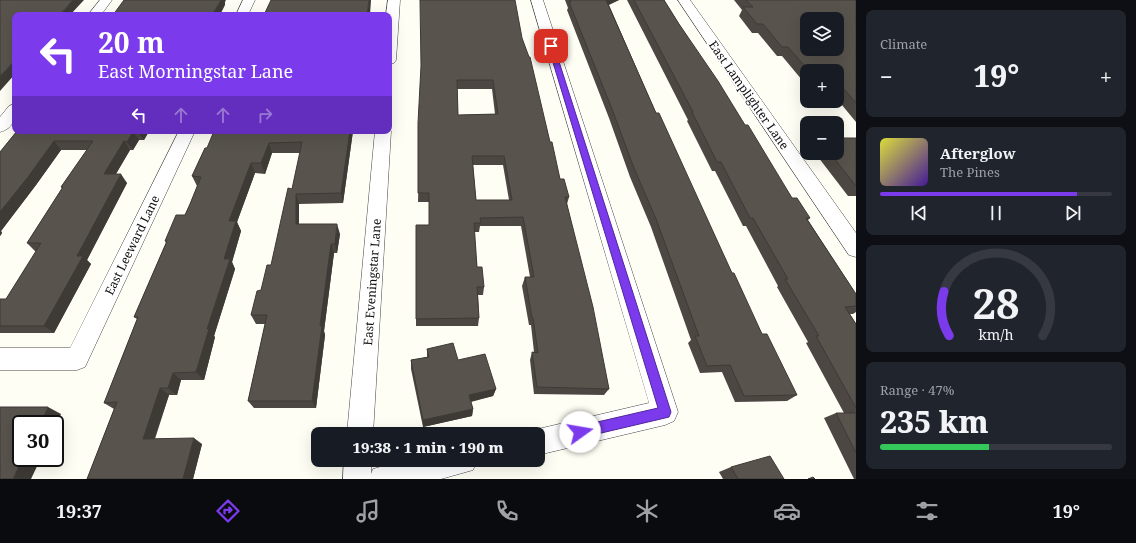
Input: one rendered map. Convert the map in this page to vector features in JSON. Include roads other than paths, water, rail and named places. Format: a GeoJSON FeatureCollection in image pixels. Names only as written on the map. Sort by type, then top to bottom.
{"type":"FeatureCollection","features":[{"type":"Feature","properties":{"kind":"street"},"geometry":{"type":"LineString","coordinates":[[96,12],[106,0]]}},
{"type":"Feature","properties":{"kind":"street"},"geometry":{"type":"LineString","coordinates":[[243,12],[249,0]]}},
{"type":"Feature","properties":{"kind":"street"},"geometry":{"type":"LineString","coordinates":[[392,24],[394,0]]}},
{"type":"Feature","properties":{"kind":"street"},"geometry":{"type":"LineString","coordinates":[[537,0],[665,412],[545,440]]}},
{"type":"Feature","properties":{"kind":"street","name":"East Lamplighter Lane"},"geometry":{"type":"LineString","coordinates":[[684,0],[856,249]]}},
{"type":"Feature","properties":{"kind":"street"},"geometry":{"type":"LineString","coordinates":[[0,127],[12,113]]}},
{"type":"Feature","properties":{"kind":"street","name":"East Leeward Lane"},"geometry":{"type":"LineString","coordinates":[[0,359],[77,359],[186,134]]}},
{"type":"Feature","properties":{"kind":"street","name":"East Eveningstar Lane"},"geometry":{"type":"LineString","coordinates":[[361,427],[384,134]]}},
{"type":"Feature","properties":{"kind":"street"},"geometry":{"type":"LineString","coordinates":[[356,479],[357,467]]}},
{"type":"Feature","properties":{"kind":"street"},"geometry":{"type":"LineString","coordinates":[[383,479],[434,467]]}}]}
